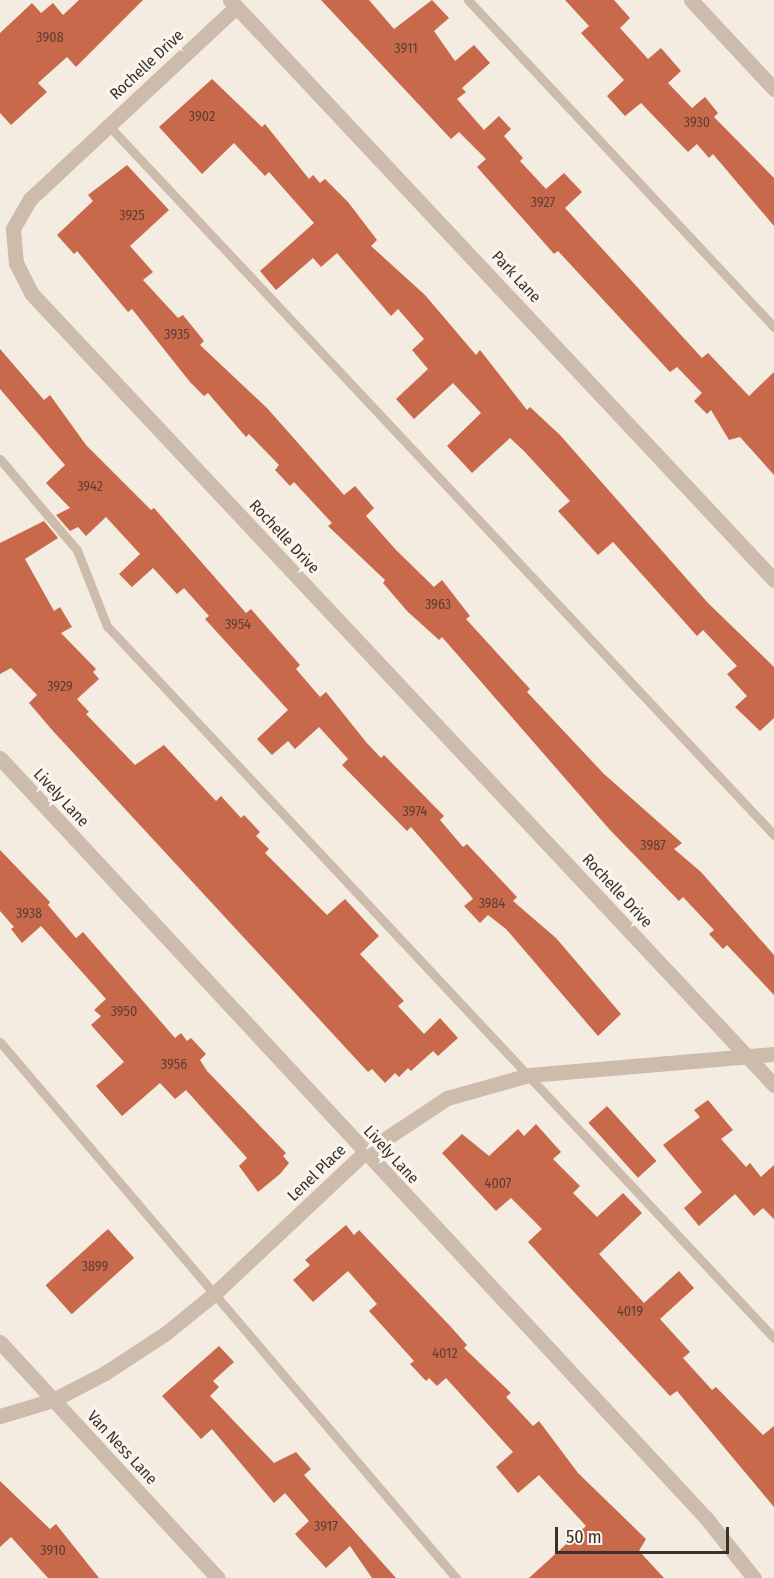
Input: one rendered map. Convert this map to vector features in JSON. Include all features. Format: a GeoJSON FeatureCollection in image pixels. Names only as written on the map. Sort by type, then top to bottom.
{"type":"FeatureCollection","features":[{"type":"Feature","properties":{"kind":"street"},"geometry":{"type":"LineString","coordinates":[[691,0],[774,89]]}},
{"type":"Feature","properties":{"kind":"street","name":"Rochelle Drive"},"geometry":{"type":"LineString","coordinates":[[233,3],[30,199],[14,230],[16,263],[31,293],[774,1085]]}},
{"type":"Feature","properties":{"kind":"street","name":"Park Lane"},"geometry":{"type":"LineString","coordinates":[[233,3],[774,580]]}},
{"type":"Feature","properties":{"kind":"street","name":"Lively Lane"},"geometry":{"type":"LineString","coordinates":[[0,758],[706,1518],[754,1578]]}},
{"type":"Feature","properties":{"kind":"street","name":"Lenel Place"},"geometry":{"type":"LineString","coordinates":[[0,1416],[53,1400],[105,1373],[214,1294],[364,1152],[447,1098],[529,1075],[774,1054]]}},
{"type":"Feature","properties":{"kind":"street","name":"Van Ness Lane"},"geometry":{"type":"LineString","coordinates":[[0,1342],[218,1578]]}},
{"type":"Feature","properties":{"kind":"lane"},"geometry":{"type":"LineString","coordinates":[[468,0],[774,327]]}},
{"type":"Feature","properties":{"kind":"lane"},"geometry":{"type":"LineString","coordinates":[[108,126],[774,835]]}},
{"type":"Feature","properties":{"kind":"lane"},"geometry":{"type":"LineString","coordinates":[[0,459],[77,550],[106,626],[774,1338]]}},
{"type":"Feature","properties":{"kind":"lane"},"geometry":{"type":"LineString","coordinates":[[0,1042],[456,1578]]}},
{"type":"Feature","properties":{"kind":"building"},"geometry":{"type":"Polygon","coordinates":[[[79,0],[143,0],[76,67],[67,57],[38,83],[47,92],[11,125],[0,113],[0,33],[32,3],[41,13],[53,3],[63,15],[79,0]]]}},
{"type":"Feature","properties":{"kind":"building"},"geometry":{"type":"Polygon","coordinates":[[[321,0],[369,0],[394,29],[432,0],[449,18],[434,31],[455,61],[474,45],[490,63],[462,88],[466,92],[457,99],[484,130],[499,116],[511,129],[504,136],[523,158],[520,161],[546,189],[564,173],[582,192],[565,208],[702,358],[708,353],[749,396],[774,372],[774,475],[740,437],[729,440],[711,410],[707,414],[694,401],[702,393],[677,367],[670,372],[558,251],[554,254],[477,167],[486,159],[459,132],[451,139],[321,0]]]}},
{"type":"Feature","properties":{"kind":"building"},"geometry":{"type":"Polygon","coordinates":[[[565,0],[614,0],[630,18],[620,28],[648,59],[661,48],[681,71],[668,83],[692,108],[705,97],[718,113],[714,117],[774,178],[774,226],[713,154],[709,158],[697,144],[688,152],[641,103],[625,116],[607,96],[624,80],[581,33],[589,26],[565,0]]]}},
{"type":"Feature","properties":{"kind":"building"},"geometry":{"type":"Polygon","coordinates":[[[212,79],[262,127],[265,124],[309,179],[313,175],[320,183],[325,179],[348,202],[377,240],[371,246],[425,295],[476,355],[480,350],[527,410],[530,407],[560,435],[708,603],[774,667],[774,718],[760,731],[735,707],[747,696],[727,674],[737,666],[703,630],[697,636],[613,542],[598,555],[558,511],[570,501],[510,438],[472,473],[447,446],[481,413],[453,383],[414,419],[396,399],[428,369],[412,350],[424,339],[398,309],[391,316],[337,253],[321,267],[313,258],[276,290],[260,271],[314,223],[269,172],[265,176],[234,143],[202,174],[159,127],[212,79]]]}},
{"type":"Feature","properties":{"kind":"building"},"geometry":{"type":"Polygon","coordinates":[[[127,165],[169,210],[130,246],[153,272],[143,280],[178,318],[183,315],[204,341],[200,345],[267,408],[344,495],[355,486],[374,508],[366,516],[396,550],[434,587],[442,580],[470,616],[466,619],[530,689],[527,692],[604,774],[682,843],[674,849],[701,872],[774,955],[774,995],[727,945],[723,949],[709,934],[714,930],[683,897],[679,901],[610,830],[442,637],[439,640],[407,611],[383,583],[385,580],[328,526],[332,523],[294,482],[290,486],[275,470],[279,465],[249,434],[246,437],[208,393],[204,396],[190,382],[132,309],[128,312],[77,251],[74,254],[57,235],[93,201],[88,195],[127,165]]]}},
{"type":"Feature","properties":{"kind":"building"},"geometry":{"type":"Polygon","coordinates":[[[0,349],[44,400],[50,395],[86,445],[151,510],[154,508],[246,613],[251,609],[300,665],[296,669],[320,697],[326,692],[381,758],[384,755],[444,816],[440,820],[463,847],[467,844],[517,897],[513,901],[556,938],[621,1014],[598,1036],[506,929],[488,915],[480,923],[464,906],[473,899],[470,895],[411,827],[407,831],[342,765],[348,759],[319,727],[295,749],[288,741],[272,755],[257,739],[288,710],[205,619],[209,616],[184,588],[177,594],[153,568],[132,587],[119,574],[140,554],[106,517],[86,536],[78,527],[70,531],[56,515],[70,508],[46,483],[65,465],[0,389],[0,349]]]}},
{"type":"Feature","properties":{"kind":"building"},"geometry":{"type":"Polygon","coordinates":[[[44,521],[58,538],[25,559],[54,611],[60,607],[72,627],[61,633],[96,669],[93,672],[99,679],[77,699],[89,712],[86,714],[135,765],[164,745],[216,801],[221,796],[241,818],[244,815],[260,832],[256,836],[269,849],[265,853],[327,915],[345,899],[379,936],[360,954],[404,1001],[398,1006],[424,1034],[440,1018],[458,1038],[438,1056],[433,1051],[411,1071],[408,1068],[399,1077],[395,1073],[385,1083],[372,1069],[368,1072],[53,731],[29,703],[37,695],[11,668],[0,674],[0,543],[44,521]]]}},
{"type":"Feature","properties":{"kind":"building"},"geometry":{"type":"Polygon","coordinates":[[[0,850],[50,902],[48,905],[76,938],[83,932],[175,1038],[181,1033],[187,1041],[191,1038],[206,1054],[200,1060],[207,1071],[286,1153],[283,1156],[289,1163],[280,1174],[258,1192],[239,1166],[247,1158],[186,1090],[175,1099],[160,1083],[122,1116],[96,1086],[124,1062],[91,1025],[101,1016],[94,1010],[106,999],[41,926],[22,943],[11,929],[14,927],[0,911],[0,850]]]}},
{"type":"Feature","properties":{"kind":"building"},"geometry":{"type":"Polygon","coordinates":[[[708,1100],[733,1130],[721,1139],[746,1167],[750,1163],[761,1177],[774,1165],[774,1219],[763,1208],[754,1216],[735,1194],[699,1226],[684,1208],[702,1192],[663,1145],[700,1117],[694,1110],[708,1100]]]}},
{"type":"Feature","properties":{"kind":"building"},"geometry":{"type":"Polygon","coordinates":[[[607,1106],[657,1161],[638,1178],[588,1123],[607,1106]]]}},
{"type":"Feature","properties":{"kind":"building"},"geometry":{"type":"Polygon","coordinates":[[[536,1124],[561,1152],[553,1159],[580,1186],[573,1193],[597,1217],[623,1193],[642,1213],[599,1254],[644,1303],[679,1271],[694,1288],[660,1319],[690,1352],[683,1358],[712,1390],[716,1387],[763,1435],[774,1426],[774,1507],[677,1391],[670,1396],[528,1242],[542,1229],[511,1198],[496,1211],[442,1153],[462,1134],[489,1156],[518,1129],[524,1136],[536,1124]]]}},
{"type":"Feature","properties":{"kind":"building"},"geometry":{"type":"Polygon","coordinates":[[[346,1225],[354,1235],[359,1230],[451,1327],[467,1345],[464,1348],[511,1393],[506,1397],[533,1426],[539,1421],[578,1473],[646,1539],[639,1551],[664,1578],[529,1578],[586,1526],[539,1475],[518,1493],[496,1467],[513,1452],[446,1378],[437,1386],[429,1378],[426,1381],[410,1364],[414,1361],[369,1311],[377,1304],[348,1271],[313,1302],[293,1280],[310,1265],[305,1260],[346,1225]]]}},
{"type":"Feature","properties":{"kind":"building"},"geometry":{"type":"Polygon","coordinates":[[[108,1229],[134,1258],[72,1314],[46,1285],[108,1229]]]}},
{"type":"Feature","properties":{"kind":"building"},"geometry":{"type":"Polygon","coordinates":[[[219,1346],[234,1362],[213,1381],[219,1387],[210,1396],[274,1463],[296,1452],[311,1469],[304,1475],[396,1578],[372,1578],[350,1546],[326,1568],[295,1534],[309,1521],[285,1493],[274,1503],[212,1429],[201,1439],[162,1396],[219,1346]]]}},
{"type":"Feature","properties":{"kind":"building"},"geometry":{"type":"Polygon","coordinates":[[[0,1481],[50,1529],[56,1524],[99,1578],[48,1578],[11,1537],[0,1547],[0,1481]]]}}]}
